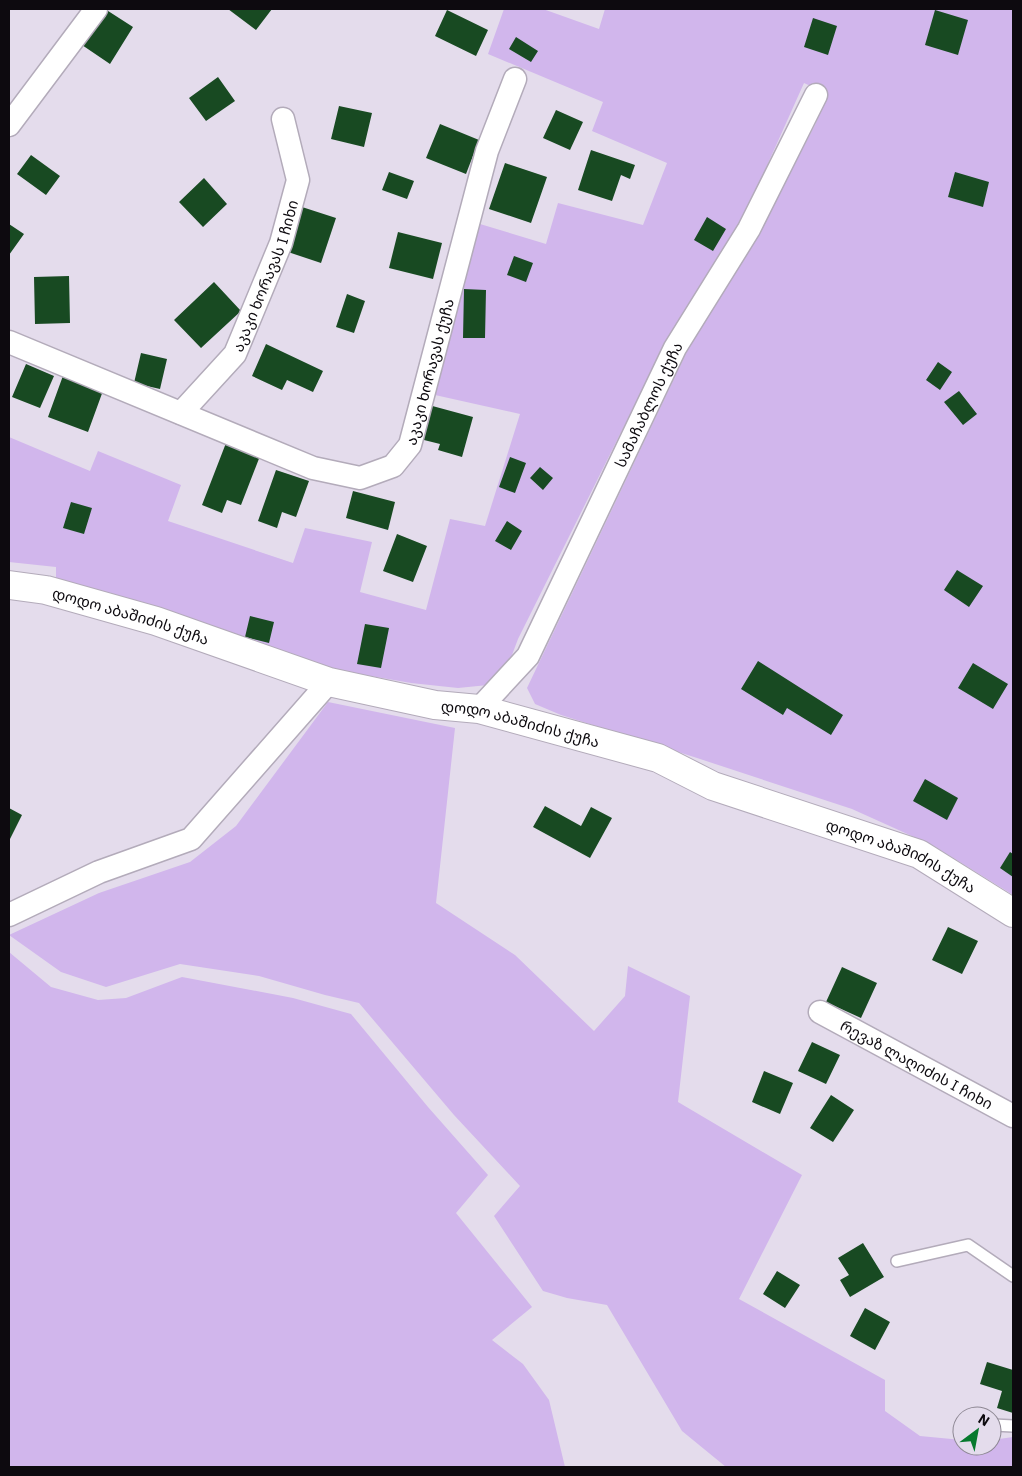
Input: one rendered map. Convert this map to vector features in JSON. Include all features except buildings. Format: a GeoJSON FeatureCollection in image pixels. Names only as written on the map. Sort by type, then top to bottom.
{"type":"FeatureCollection","features":[{"type":"Feature","properties":{"kind":"street"},"geometry":{"type":"LineString","coordinates":[[9,125],[96,9]]}},
{"type":"Feature","properties":{"kind":"street","name":"აკაკი ხორავას ქუჩა"},"geometry":{"type":"LineString","coordinates":[[9,342],[313,468],[360,478],[393,466],[410,444],[487,152],[516,79]]}},
{"type":"Feature","properties":{"kind":"street","name":"სამაჩაბლოს ქუჩა"},"geometry":{"type":"LineString","coordinates":[[479,710],[528,656],[675,348],[749,229],[816,95]]}},
{"type":"Feature","properties":{"kind":"street","name":"აკაკი ხორავას I ჩიხი"},"geometry":{"type":"LineString","coordinates":[[182,413],[235,354],[281,243],[298,180],[283,120]]}},
{"type":"Feature","properties":{"kind":"street","name":"დოდო აბაშიძის ქუჩა"},"geometry":{"type":"LineString","coordinates":[[9,585],[46,590],[156,621],[329,682],[436,704],[479,710],[658,758],[713,786],[919,854],[1013,913]]}},
{"type":"Feature","properties":{"kind":"street"},"geometry":{"type":"LineString","coordinates":[[9,915],[99,872],[191,839],[329,682]]}},
{"type":"Feature","properties":{"kind":"street","name":"რევაზ ლაღიძის I ჩიხი"},"geometry":{"type":"LineString","coordinates":[[820,1012],[1013,1116]]}},
{"type":"Feature","properties":{"kind":"lane"},"geometry":{"type":"LineString","coordinates":[[896,1261],[968,1244],[1013,1276]]}},
{"type":"Feature","properties":{"kind":"shaded area"},"geometry":{"type":"Polygon","coordinates":[[[504,9],[543,9],[599,29],[605,9],[1013,9],[1013,895],[934,846],[852,809],[561,715],[535,704],[527,688],[692,341],[747,254],[815,125],[828,94],[804,83],[743,219],[662,350],[518,639],[509,663],[488,685],[458,688],[411,683],[342,671],[56,579],[56,567],[9,562],[9,437],[90,471],[98,451],[181,485],[168,521],[293,563],[305,528],[372,542],[360,592],[426,610],[450,519],[485,526],[520,414],[435,395],[480,224],[546,244],[558,203],[643,225],[667,163],[592,131],[603,102],[488,54],[504,9]]]}},
{"type":"Feature","properties":{"kind":"shaded area"},"geometry":{"type":"Polygon","coordinates":[[[328,702],[455,728],[436,903],[515,955],[594,1031],[625,996],[628,966],[690,996],[678,1102],[802,1175],[739,1299],[885,1380],[885,1411],[920,1436],[952,1439],[952,1456],[1002,1456],[1002,1439],[1013,1437],[1013,1467],[726,1467],[682,1431],[607,1305],[567,1298],[543,1291],[494,1216],[520,1186],[454,1115],[359,1003],[259,976],[180,964],[106,987],[61,972],[9,935],[99,893],[190,862],[236,826],[328,702]]]}},
{"type":"Feature","properties":{"kind":"shaded area"},"geometry":{"type":"Polygon","coordinates":[[[9,952],[51,987],[98,1000],[126,998],[182,977],[293,998],[351,1014],[428,1107],[488,1175],[456,1213],[532,1307],[492,1340],[523,1364],[549,1400],[565,1467],[9,1467],[9,952]]]}}]}
